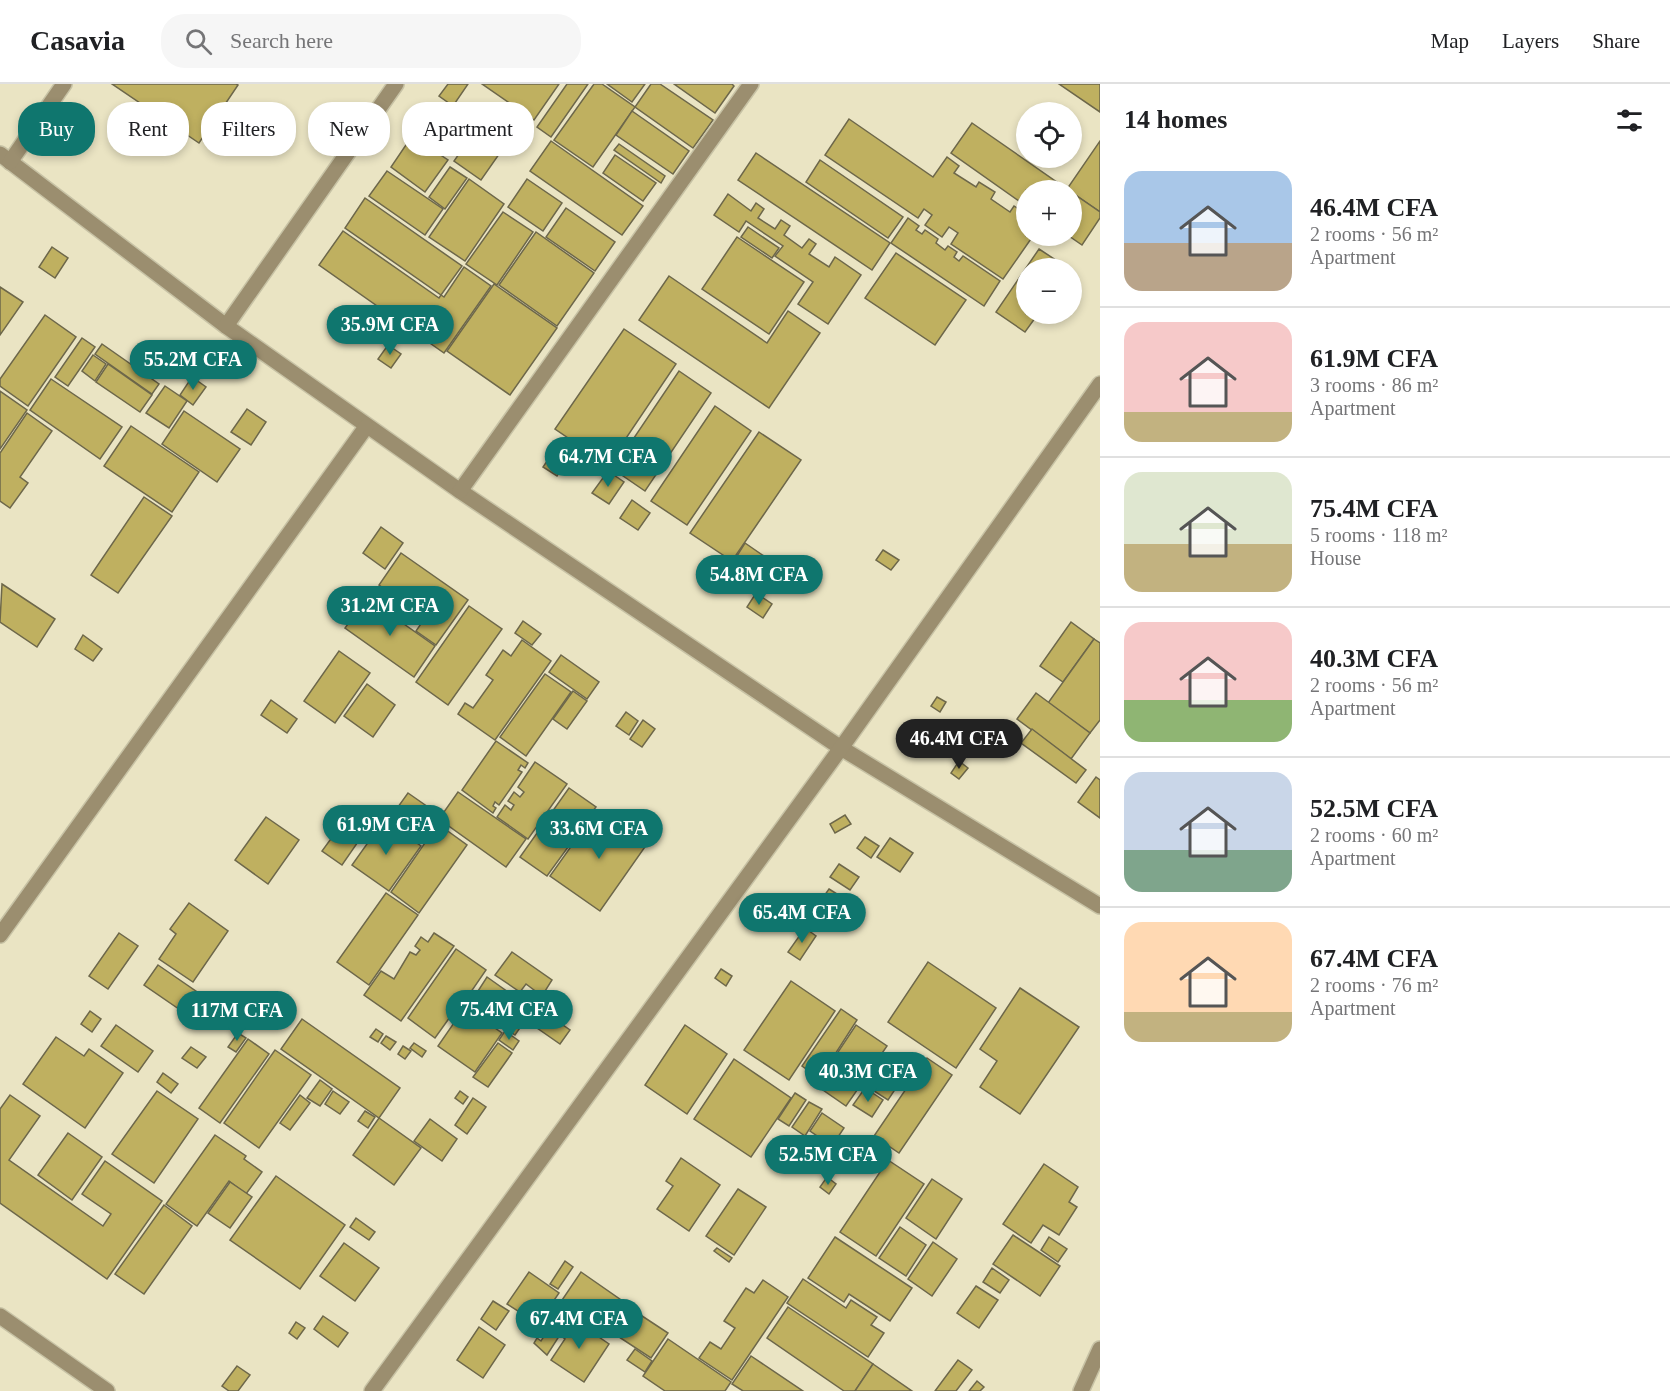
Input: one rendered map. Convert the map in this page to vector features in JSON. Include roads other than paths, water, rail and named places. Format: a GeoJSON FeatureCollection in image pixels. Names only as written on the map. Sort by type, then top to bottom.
{"type":"FeatureCollection","features":[{"type":"Feature","properties":{"kind":"street"},"geometry":{"type":"LineString","coordinates":[[64,84],[5,158],[226,326],[366,427],[841,748],[1100,906]]}},
{"type":"Feature","properties":{"kind":"street"},"geometry":{"type":"LineString","coordinates":[[226,326],[396,84]]}},
{"type":"Feature","properties":{"kind":"street"},"geometry":{"type":"LineString","coordinates":[[460,491],[751,84]]}},
{"type":"Feature","properties":{"kind":"street"},"geometry":{"type":"LineString","coordinates":[[372,1391],[1097,394]]}},
{"type":"Feature","properties":{"kind":"street"},"geometry":{"type":"LineString","coordinates":[[0,935],[366,427]]}},
{"type":"Feature","properties":{"kind":"street"},"geometry":{"type":"LineString","coordinates":[[0,1316],[107,1391]]}},
{"type":"Feature","properties":{"kind":"street"},"geometry":{"type":"LineString","coordinates":[[1082,1391],[1100,1349]]}}]}
